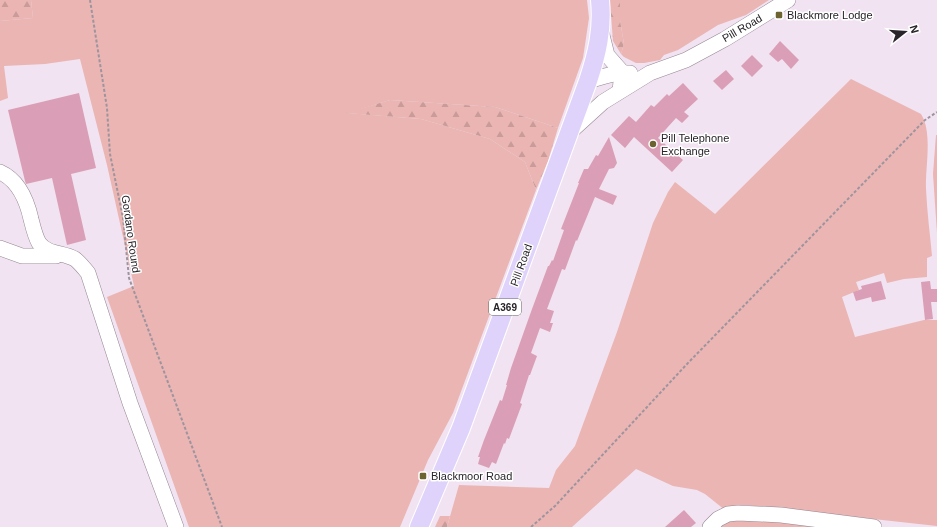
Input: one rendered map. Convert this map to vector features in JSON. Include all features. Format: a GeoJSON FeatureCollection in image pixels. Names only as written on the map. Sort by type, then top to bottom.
{"type":"FeatureCollection","features":[{"type":"Feature","properties":{"kind":"main road","name":"A369"},"geometry":{"type":"LineString","coordinates":[[570,132],[594,61],[601,31],[600,0]]}},
{"type":"Feature","properties":{"kind":"main road","name":"Pill Road"},"geometry":{"type":"LineString","coordinates":[[419,527],[461,428],[570,132]]}},
{"type":"Feature","properties":{"kind":"street","name":"Pill Road"},"geometry":{"type":"LineString","coordinates":[[570,132],[602,102],[620,91],[650,73],[692,57],[725,39],[788,0]]}},
{"type":"Feature","properties":{"kind":"street"},"geometry":{"type":"LineString","coordinates":[[601,31],[607,54],[622,72],[620,91]]}},
{"type":"Feature","properties":{"kind":"street","name":"Pill Road"},"geometry":{"type":"LineString","coordinates":[[586,87],[608,75],[622,72],[650,73]]}},
{"type":"Feature","properties":{"kind":"street"},"geometry":{"type":"LineString","coordinates":[[586,87],[595,100],[602,102]]}},
{"type":"Feature","properties":{"kind":"street"},"geometry":{"type":"LineString","coordinates":[[0,172],[5,174],[17,186],[24,197],[35,233],[44,249],[74,259],[88,273],[137,423],[176,527]]}},
{"type":"Feature","properties":{"kind":"street"},"geometry":{"type":"LineString","coordinates":[[0,248],[22,256],[63,255]]}},
{"type":"Feature","properties":{"kind":"street"},"geometry":{"type":"LineString","coordinates":[[710,527],[718,519],[728,514],[738,512],[781,515],[874,527]]}},
{"type":"Feature","properties":{"kind":"path","name":"Gordano Round"},"geometry":{"type":"LineString","coordinates":[[90,0],[107,108],[110,154],[123,218],[129,278],[222,527]]}},
{"type":"Feature","properties":{"kind":"path"},"geometry":{"type":"LineString","coordinates":[[531,527],[555,506],[687,364],[925,120],[937,112]]}},
{"type":"Feature","properties":{"kind":"green space"},"geometry":{"type":"Polygon","coordinates":[[[0,0],[31,0],[33,18],[0,21],[0,0]]]}},
{"type":"Feature","properties":{"kind":"green space"},"geometry":{"type":"Polygon","coordinates":[[[31,0],[587,0],[589,18],[583,58],[558,128],[495,107],[390,100],[348,113],[421,119],[490,139],[525,162],[536,190],[453,413],[428,460],[400,527],[189,527],[107,297],[134,286],[107,165],[80,59],[45,64],[4,66],[8,98],[0,101],[0,21],[33,18],[31,0]]]}},
{"type":"Feature","properties":{"kind":"green space"},"geometry":{"type":"Polygon","coordinates":[[[608,0],[620,0],[620,20],[624,44],[621,54],[613,41],[608,0]]]}},
{"type":"Feature","properties":{"kind":"green space"},"geometry":{"type":"Polygon","coordinates":[[[620,0],[769,0],[746,15],[718,25],[678,50],[664,55],[660,60],[636,63],[621,54],[624,44],[620,20],[620,0]]]}},
{"type":"Feature","properties":{"kind":"green space"},"geometry":{"type":"Polygon","coordinates":[[[851,79],[921,114],[927,131],[928,150],[926,189],[932,256],[927,258],[927,277],[904,279],[887,283],[884,273],[856,282],[859,290],[842,297],[855,337],[924,320],[937,320],[937,526],[746,505],[725,510],[705,494],[697,490],[673,486],[636,469],[572,527],[447,527],[459,485],[549,488],[556,470],[575,446],[617,332],[653,223],[668,192],[675,182],[715,214],[851,79]]]}},
{"type":"Feature","properties":{"kind":"green space"},"geometry":{"type":"Polygon","coordinates":[[[390,100],[495,107],[558,128],[548,161],[536,190],[525,162],[490,139],[421,119],[346,113],[390,100]]]}},
{"type":"Feature","properties":{"kind":"green space"},"geometry":{"type":"Polygon","coordinates":[[[937,135],[937,233],[933,174],[937,135]]]}},
{"type":"Feature","properties":{"kind":"green space"},"geometry":{"type":"Polygon","coordinates":[[[440,516],[450,516],[447,527],[435,527],[440,516]]]}},
{"type":"Feature","properties":{"kind":"green space"},"geometry":{"type":"Polygon","coordinates":[[[732,518],[832,527],[718,527],[732,518]]]}},
{"type":"Feature","properties":{"kind":"building"},"geometry":{"type":"Polygon","coordinates":[[[780,41],[799,60],[791,69],[782,59],[778,62],[769,54],[780,41]]]}},
{"type":"Feature","properties":{"kind":"building"},"geometry":{"type":"Polygon","coordinates":[[[752,55],[763,66],[752,77],[741,66],[752,55]]]}},
{"type":"Feature","properties":{"kind":"building"},"geometry":{"type":"Polygon","coordinates":[[[726,70],[734,79],[722,90],[713,81],[726,70]]]}},
{"type":"Feature","properties":{"kind":"building"},"geometry":{"type":"Polygon","coordinates":[[[683,83],[698,99],[684,112],[689,116],[682,123],[676,118],[658,138],[683,160],[672,172],[634,137],[625,148],[611,135],[629,116],[636,122],[651,105],[654,107],[667,94],[669,96],[683,83]]]}},
{"type":"Feature","properties":{"kind":"building"},"geometry":{"type":"Polygon","coordinates":[[[79,93],[96,168],[71,174],[86,240],[67,245],[52,178],[26,184],[8,110],[79,93]]]}},
{"type":"Feature","properties":{"kind":"building"},"geometry":{"type":"Polygon","coordinates":[[[609,137],[617,163],[614,168],[609,169],[599,189],[617,196],[613,205],[595,197],[577,241],[576,240],[565,270],[562,269],[547,309],[554,311],[550,323],[553,323],[550,332],[540,328],[531,353],[537,356],[529,375],[520,403],[522,404],[509,439],[507,438],[505,444],[504,443],[496,464],[492,462],[489,468],[478,464],[480,457],[478,457],[500,400],[502,401],[511,368],[532,309],[548,266],[552,260],[553,261],[564,230],[561,229],[578,183],[584,169],[588,169],[596,155],[598,156],[609,137]]]}},
{"type":"Feature","properties":{"kind":"building"},"geometry":{"type":"Polygon","coordinates":[[[881,281],[886,299],[872,302],[871,297],[856,301],[853,292],[862,289],[861,286],[881,281]]]}},
{"type":"Feature","properties":{"kind":"building"},"geometry":{"type":"Polygon","coordinates":[[[930,281],[931,289],[937,289],[937,302],[931,302],[933,319],[925,320],[921,282],[930,281]]]}},
{"type":"Feature","properties":{"kind":"building"},"geometry":{"type":"Polygon","coordinates":[[[684,510],[696,523],[691,527],[665,527],[684,510]]]}},
{"type":"Feature","properties":{"kind":"place","name":"Blackmore Lodge"},"geometry":{"type":"Point","coordinates":[779,15]}},
{"type":"Feature","properties":{"kind":"place","name":"Pill Telephone Exchange"},"geometry":{"type":"Point","coordinates":[653,144]}},
{"type":"Feature","properties":{"kind":"place","name":"Blackmoor Road"},"geometry":{"type":"Point","coordinates":[423,476]}}]}
